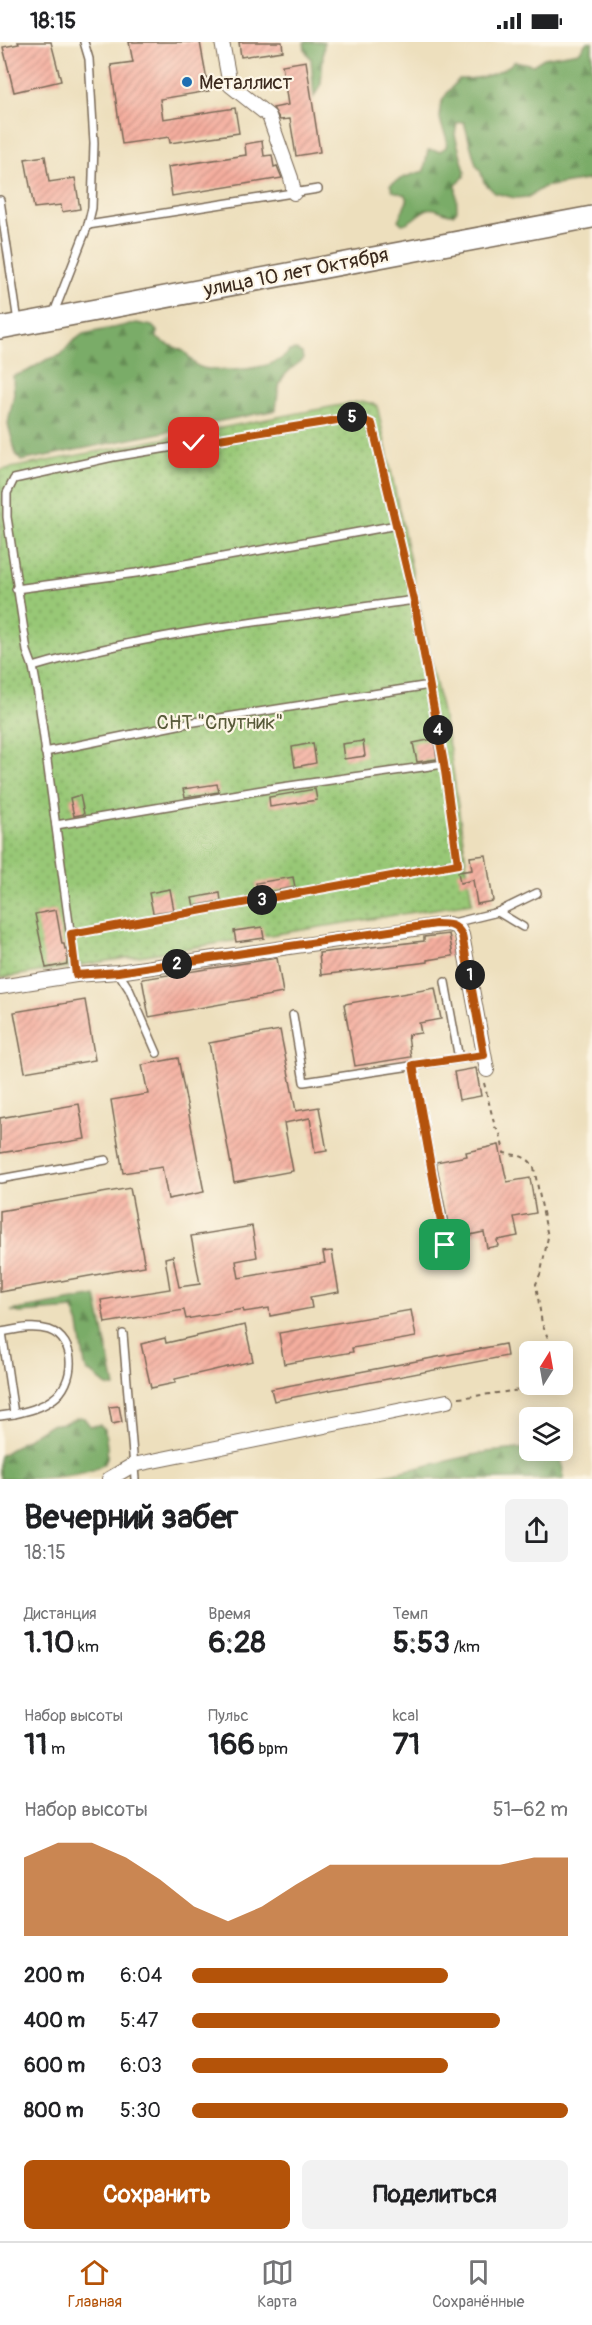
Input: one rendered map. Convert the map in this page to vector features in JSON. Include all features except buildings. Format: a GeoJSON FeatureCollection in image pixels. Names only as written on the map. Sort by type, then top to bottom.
{"type":"FeatureCollection","features":[{"type":"Feature","properties":{"kind":"main road","name":"улица 10 лет Октября"},"geometry":{"type":"LineString","coordinates":[[9,326],[592,217]]}},
{"type":"Feature","properties":{"kind":"street"},"geometry":{"type":"LineString","coordinates":[[222,42],[230,85],[269,116],[294,193]]}},
{"type":"Feature","properties":{"kind":"street"},"geometry":{"type":"LineString","coordinates":[[0,987],[448,924],[458,927],[462,935],[486,1076]]}},
{"type":"Feature","properties":{"kind":"street"},"geometry":{"type":"LineString","coordinates":[[109,1479],[447,1401]]}},
{"type":"Feature","properties":{"kind":"lane"},"geometry":{"type":"LineString","coordinates":[[52,318],[88,225],[92,208],[93,143],[89,59],[84,42]]}},
{"type":"Feature","properties":{"kind":"lane"},"geometry":{"type":"LineString","coordinates":[[88,225],[318,189]]}},
{"type":"Feature","properties":{"kind":"lane"},"geometry":{"type":"LineString","coordinates":[[0,200],[9,326]]}},
{"type":"Feature","properties":{"kind":"lane"},"geometry":{"type":"LineString","coordinates":[[71,934],[458,864],[444,764],[414,600],[372,424],[356,417],[113,456],[14,479],[7,493],[7,517],[16,589],[27,651],[33,667],[76,975]]}},
{"type":"Feature","properties":{"kind":"lane"},"geometry":{"type":"LineString","coordinates":[[16,589],[136,573],[397,525]]}},
{"type":"Feature","properties":{"kind":"lane"},"geometry":{"type":"LineString","coordinates":[[33,667],[69,657],[178,635],[414,600]]}},
{"type":"Feature","properties":{"kind":"lane"},"geometry":{"type":"LineString","coordinates":[[45,752],[188,723],[430,686]]}},
{"type":"Feature","properties":{"kind":"lane"},"geometry":{"type":"LineString","coordinates":[[56,825],[268,789],[444,764]]}},
{"type":"Feature","properties":{"kind":"lane"},"geometry":{"type":"LineString","coordinates":[[448,924],[498,912],[537,893]]}},
{"type":"Feature","properties":{"kind":"lane"},"geometry":{"type":"LineString","coordinates":[[498,912],[523,927]]}},
{"type":"Feature","properties":{"kind":"lane"},"geometry":{"type":"LineString","coordinates":[[118,972],[129,989],[157,1053]]}},
{"type":"Feature","properties":{"kind":"lane"},"geometry":{"type":"LineString","coordinates":[[445,982],[459,1059]]}},
{"type":"Feature","properties":{"kind":"lane"},"geometry":{"type":"LineString","coordinates":[[293,1015],[303,1082],[484,1055]]}},
{"type":"Feature","properties":{"kind":"lane"},"geometry":{"type":"LineString","coordinates":[[413,1065],[445,1245]]}},
{"type":"Feature","properties":{"kind":"lane"},"geometry":{"type":"LineString","coordinates":[[0,1179],[106,1160]]}},
{"type":"Feature","properties":{"kind":"lane"},"geometry":{"type":"LineString","coordinates":[[0,1416],[14,1414],[38,1408],[55,1398],[67,1383],[70,1364],[66,1345],[51,1331],[31,1327],[1,1332],[14,1414]]}},
{"type":"Feature","properties":{"kind":"lane"},"geometry":{"type":"LineString","coordinates":[[123,1334],[134,1472]]}},
{"type":"Feature","properties":{"kind":"path"},"geometry":{"type":"LineString","coordinates":[[486,1076],[495,1127],[500,1133],[504,1153],[519,1155],[531,1162],[534,1168],[548,1237],[541,1272],[536,1284],[542,1324],[549,1341]]}},
{"type":"Feature","properties":{"kind":"path"},"geometry":{"type":"LineString","coordinates":[[447,1401],[519,1390]]}},
{"type":"Feature","properties":{"kind":"green space"},"geometry":{"type":"Polygon","coordinates":[[[304,42],[324,42],[321,84],[314,97],[311,59],[305,50],[304,42]]]}},
{"type":"Feature","properties":{"kind":"green space"},"geometry":{"type":"Polygon","coordinates":[[[587,42],[592,42],[592,179],[544,187],[528,197],[515,198],[495,193],[484,182],[476,165],[464,122],[457,123],[455,135],[465,171],[464,177],[456,185],[457,210],[450,214],[431,208],[424,210],[406,223],[402,224],[398,220],[407,201],[405,195],[393,191],[390,185],[401,178],[424,171],[428,150],[440,151],[446,147],[447,140],[440,120],[440,107],[445,96],[459,79],[489,75],[515,61],[533,65],[544,58],[579,52],[587,42]]]}},
{"type":"Feature","properties":{"kind":"green space"},"geometry":{"type":"Polygon","coordinates":[[[137,323],[152,326],[157,331],[157,338],[183,351],[200,367],[220,370],[248,369],[273,362],[289,351],[296,350],[302,353],[303,360],[281,380],[276,410],[21,461],[16,454],[8,424],[14,394],[13,376],[61,355],[83,334],[137,323]]]}},
{"type":"Feature","properties":{"kind":"green space","name":"СНТ \"Спутник\""},"geometry":{"type":"Polygon","coordinates":[[[362,401],[377,405],[450,750],[472,903],[0,978],[0,470],[362,401]]]}},
{"type":"Feature","properties":{"kind":"green space"},"geometry":{"type":"Polygon","coordinates":[[[96,1296],[115,1387],[107,1386],[88,1372],[85,1366],[79,1325],[73,1309],[20,1313],[11,1311],[96,1296]]]}},
{"type":"Feature","properties":{"kind":"green space"},"geometry":{"type":"Polygon","coordinates":[[[79,1417],[84,1418],[90,1426],[100,1425],[105,1429],[107,1458],[99,1467],[74,1475],[58,1477],[0,1479],[0,1456],[49,1425],[64,1423],[79,1417]]]}},
{"type":"Feature","properties":{"kind":"green space"},"geometry":{"type":"Polygon","coordinates":[[[519,1449],[519,1461],[560,1461],[564,1479],[367,1479],[487,1452],[519,1449]]]}},
{"type":"Feature","properties":{"kind":"place","name":"Металлист"},"geometry":{"type":"Point","coordinates":[187,82]}},
{"type":"Feature","properties":{"kind":"route"},"geometry":{"type":"LineString","coordinates":[[194,443],[356,417],[372,424],[414,600],[444,764],[458,864],[71,934],[76,975],[118,972],[436,924],[458,927],[462,935],[484,1055],[413,1065],[445,1245]]}}]}
